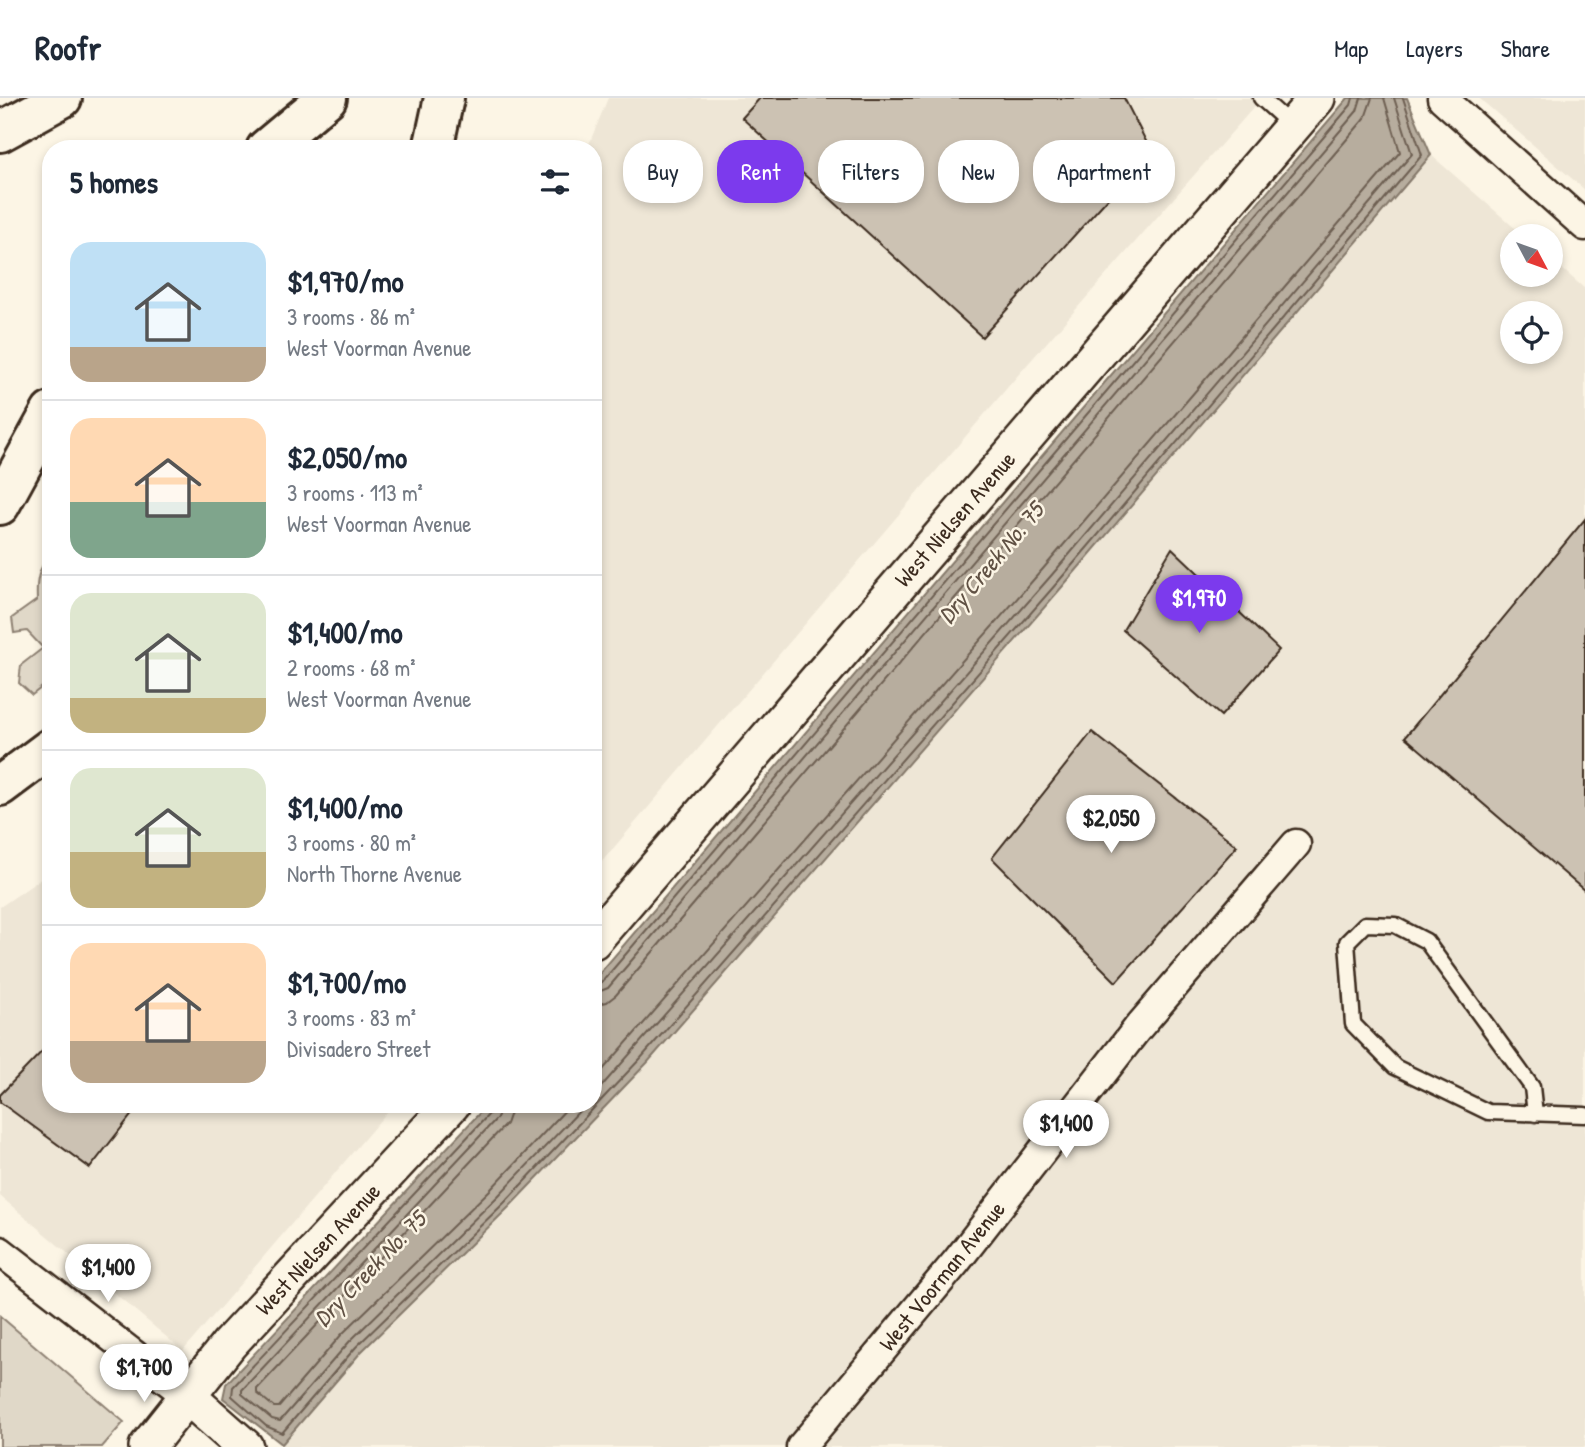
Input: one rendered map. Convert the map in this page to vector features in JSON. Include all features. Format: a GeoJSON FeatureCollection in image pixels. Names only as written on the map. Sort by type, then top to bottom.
{"type":"FeatureCollection","features":[{"type":"Feature","properties":{"kind":"highway"},"geometry":{"type":"LineString","coordinates":[[0,105],[15,98]]}},
{"type":"Feature","properties":{"kind":"highway"},"geometry":{"type":"LineString","coordinates":[[0,132],[62,98]]}},
{"type":"Feature","properties":{"kind":"highway"},"geometry":{"type":"LineString","coordinates":[[277,140],[327,98]]}},
{"type":"Feature","properties":{"kind":"highway"},"geometry":{"type":"LineString","coordinates":[[435,140],[444,98]]}},
{"type":"Feature","properties":{"kind":"highway"},"geometry":{"type":"LineString","coordinates":[[0,505],[42,428]]}},
{"type":"Feature","properties":{"kind":"highway"},"geometry":{"type":"LineString","coordinates":[[0,786],[42,755]]}},
{"type":"Feature","properties":{"kind":"street","name":"West Nielsen Avenue"},"geometry":{"type":"LineString","coordinates":[[602,931],[1317,98]]}},
{"type":"Feature","properties":{"kind":"street"},"geometry":{"type":"LineString","coordinates":[[1443,98],[1585,226]]}},
{"type":"Feature","properties":{"kind":"street","name":"West Voorman Avenue"},"geometry":{"type":"LineString","coordinates":[[801,1447],[956,1262],[1137,1029],[1296,844]]}},
{"type":"Feature","properties":{"kind":"street","name":"West Nielsen Avenue"},"geometry":{"type":"LineString","coordinates":[[147,1447],[195,1403],[444,1113]]}},
{"type":"Feature","properties":{"kind":"street"},"geometry":{"type":"LineString","coordinates":[[0,1251],[195,1403],[245,1447]]}},
{"type":"Feature","properties":{"kind":"lane"},"geometry":{"type":"LineString","coordinates":[[1261,98],[1293,127]]}},
{"type":"Feature","properties":{"kind":"lane"},"geometry":{"type":"LineString","coordinates":[[1535,1114],[1532,1087],[1426,941],[1395,925],[1365,924],[1347,942],[1353,1024],[1395,1067],[1488,1112],[1535,1114],[1585,1115]]}},
{"type":"Feature","properties":{"kind":"shaded area"},"geometry":{"type":"Polygon","coordinates":[[[608,98],[1262,98],[1175,197],[1175,140],[1033,140],[1033,203],[1170,203],[1019,374],[602,861],[602,140],[591,140],[608,98]]]}},
{"type":"Feature","properties":{"kind":"shaded area"},"geometry":{"type":"Polygon","coordinates":[[[1479,98],[1585,98],[1585,190],[1479,98]]]}},
{"type":"Feature","properties":{"kind":"shaded area"},"geometry":{"type":"Polygon","coordinates":[[[1431,155],[1510,224],[1500,224],[1500,287],[1563,287],[1563,270],[1585,289],[1585,1447],[285,1447],[282,1444],[361,1352],[509,1207],[602,1113],[647,1063],[1062,587],[1431,155]]]}},
{"type":"Feature","properties":{"kind":"shaded area"},"geometry":{"type":"Polygon","coordinates":[[[42,567],[42,647],[27,631],[14,633],[12,618],[37,600],[42,567]]]}},
{"type":"Feature","properties":{"kind":"shaded area"},"geometry":{"type":"Polygon","coordinates":[[[42,649],[42,687],[32,695],[19,683],[21,665],[42,649]]]}},
{"type":"Feature","properties":{"kind":"shaded area"},"geometry":{"type":"Polygon","coordinates":[[[42,878],[42,1113],[386,1113],[183,1351],[0,1196],[0,907],[42,878]]]}},
{"type":"Feature","properties":{"kind":"shaded area"},"geometry":{"type":"Polygon","coordinates":[[[0,1316],[124,1422],[102,1447],[0,1447],[0,1316]]]}},
{"type":"Feature","properties":{"kind":"water","name":"Dry Creek No. 75"},"geometry":{"type":"Polygon","coordinates":[[[1348,98],[1407,98],[1431,155],[1062,587],[647,1063],[602,1110],[602,970],[1348,98]]]}},
{"type":"Feature","properties":{"kind":"water","name":"Dry Creek No. 75"},"geometry":{"type":"Polygon","coordinates":[[[480,1113],[599,1113],[509,1207],[361,1352],[282,1444],[223,1398],[226,1384],[480,1113]]]}},
{"type":"Feature","properties":{"kind":"building"},"geometry":{"type":"Polygon","coordinates":[[[760,98],[1124,98],[1145,140],[1033,140],[1033,203],[1104,203],[982,337],[835,203],[924,203],[924,140],[818,140],[818,187],[804,175],[804,140],[766,140],[742,118],[760,98]]]}},
{"type":"Feature","properties":{"kind":"building"},"geometry":{"type":"Polygon","coordinates":[[[1585,519],[1585,891],[1405,737],[1585,519]]]}},
{"type":"Feature","properties":{"kind":"building"},"geometry":{"type":"Polygon","coordinates":[[[1172,548],[1279,650],[1221,716],[1123,630],[1172,548]]]}},
{"type":"Feature","properties":{"kind":"building"},"geometry":{"type":"Polygon","coordinates":[[[1092,732],[1237,846],[1116,982],[992,858],[1092,732]]]}},
{"type":"Feature","properties":{"kind":"building"},"geometry":{"type":"Polygon","coordinates":[[[42,1051],[42,1113],[133,1113],[90,1168],[0,1102],[0,1095],[42,1051]]]}}]}
